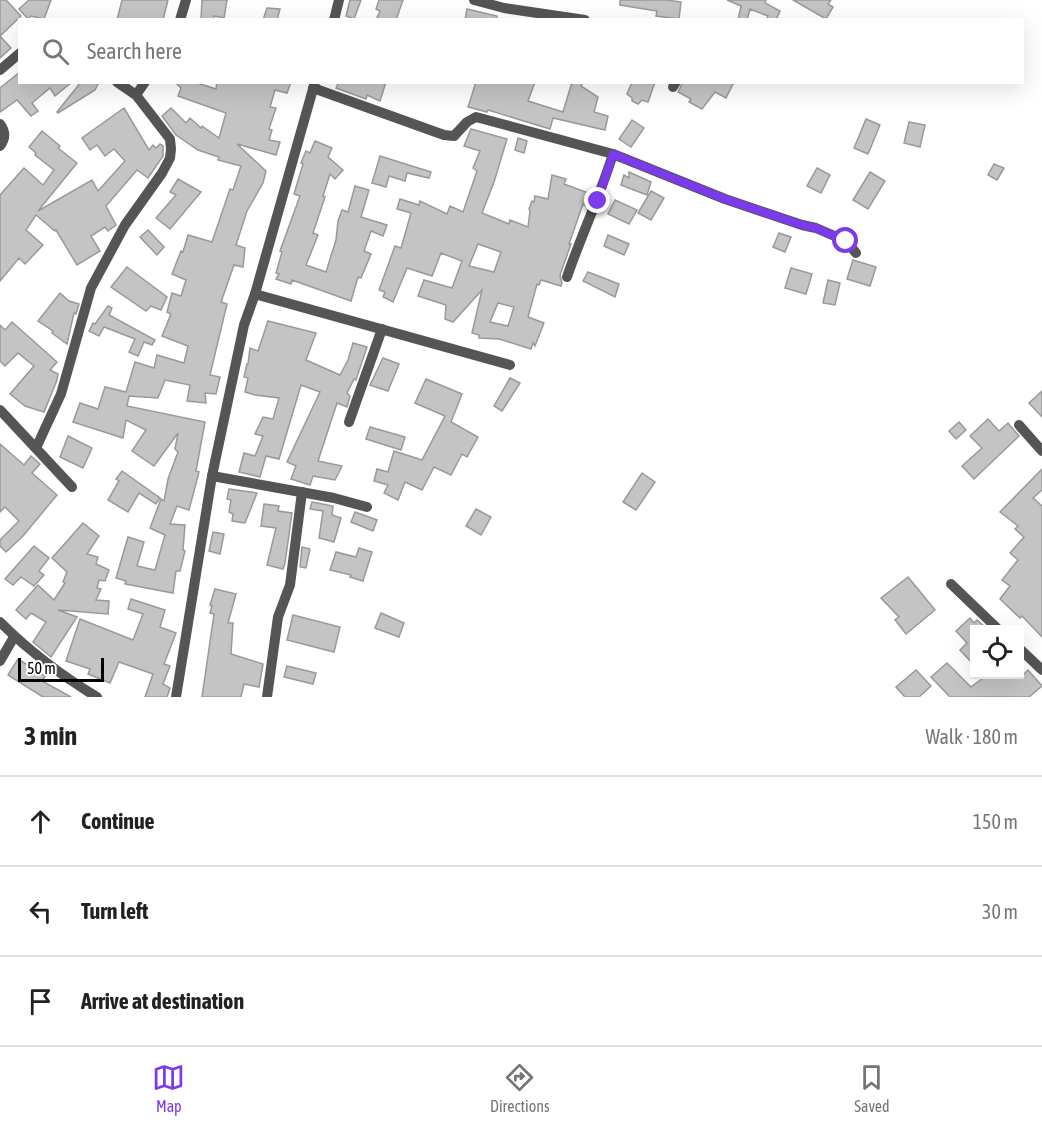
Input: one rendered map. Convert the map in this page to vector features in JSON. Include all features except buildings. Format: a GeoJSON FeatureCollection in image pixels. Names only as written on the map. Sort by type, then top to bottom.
{"type":"FeatureCollection","features":[{"type":"Feature","properties":{"kind":"street"},"geometry":{"type":"LineString","coordinates":[[181,18],[186,0]]}},
{"type":"Feature","properties":{"kind":"street"},"geometry":{"type":"LineString","coordinates":[[334,18],[339,0]]}},
{"type":"Feature","properties":{"kind":"street"},"geometry":{"type":"LineString","coordinates":[[474,0],[504,8],[572,18]]}},
{"type":"Feature","properties":{"kind":"street"},"geometry":{"type":"LineString","coordinates":[[0,70],[18,55]]}},
{"type":"Feature","properties":{"kind":"street"},"geometry":{"type":"LineString","coordinates":[[36,448],[61,394],[91,288],[124,225],[162,173],[170,158],[170,139],[136,95],[120,84]]}},
{"type":"Feature","properties":{"kind":"street"},"geometry":{"type":"LineString","coordinates":[[136,95],[144,84]]}},
{"type":"Feature","properties":{"kind":"street"},"geometry":{"type":"LineString","coordinates":[[176,697],[213,476],[244,325],[255,294],[314,85],[444,135],[454,135],[467,122],[476,117],[613,154],[725,199],[816,228],[846,241],[856,253]]}},
{"type":"Feature","properties":{"kind":"street"},"geometry":{"type":"LineString","coordinates":[[0,124],[5,130],[5,139],[0,146]]}},
{"type":"Feature","properties":{"kind":"street"},"geometry":{"type":"LineString","coordinates":[[567,277],[581,237],[598,201],[613,154]]}},
{"type":"Feature","properties":{"kind":"street"},"geometry":{"type":"LineString","coordinates":[[255,294],[510,365]]}},
{"type":"Feature","properties":{"kind":"street"},"geometry":{"type":"LineString","coordinates":[[349,422],[382,329]]}},
{"type":"Feature","properties":{"kind":"street"},"geometry":{"type":"LineString","coordinates":[[0,410],[72,488]]}},
{"type":"Feature","properties":{"kind":"street"},"geometry":{"type":"LineString","coordinates":[[1018,425],[1042,452]]}},
{"type":"Feature","properties":{"kind":"street"},"geometry":{"type":"LineString","coordinates":[[213,476],[368,507]]}},
{"type":"Feature","properties":{"kind":"street"},"geometry":{"type":"LineString","coordinates":[[267,697],[278,617],[290,585],[302,492]]}},
{"type":"Feature","properties":{"kind":"street"},"geometry":{"type":"LineString","coordinates":[[951,584],[994,625]]}},
{"type":"Feature","properties":{"kind":"street"},"geometry":{"type":"LineString","coordinates":[[0,622],[14,637],[73,683],[97,697]]}},
{"type":"Feature","properties":{"kind":"street"},"geometry":{"type":"LineString","coordinates":[[0,661],[14,637]]}},
{"type":"Feature","properties":{"kind":"street"},"geometry":{"type":"LineString","coordinates":[[1024,653],[1042,670]]}},
{"type":"Feature","properties":{"kind":"route"},"geometry":{"type":"LineString","coordinates":[[598,201],[613,154],[725,199],[816,228],[846,241]]}}]}
